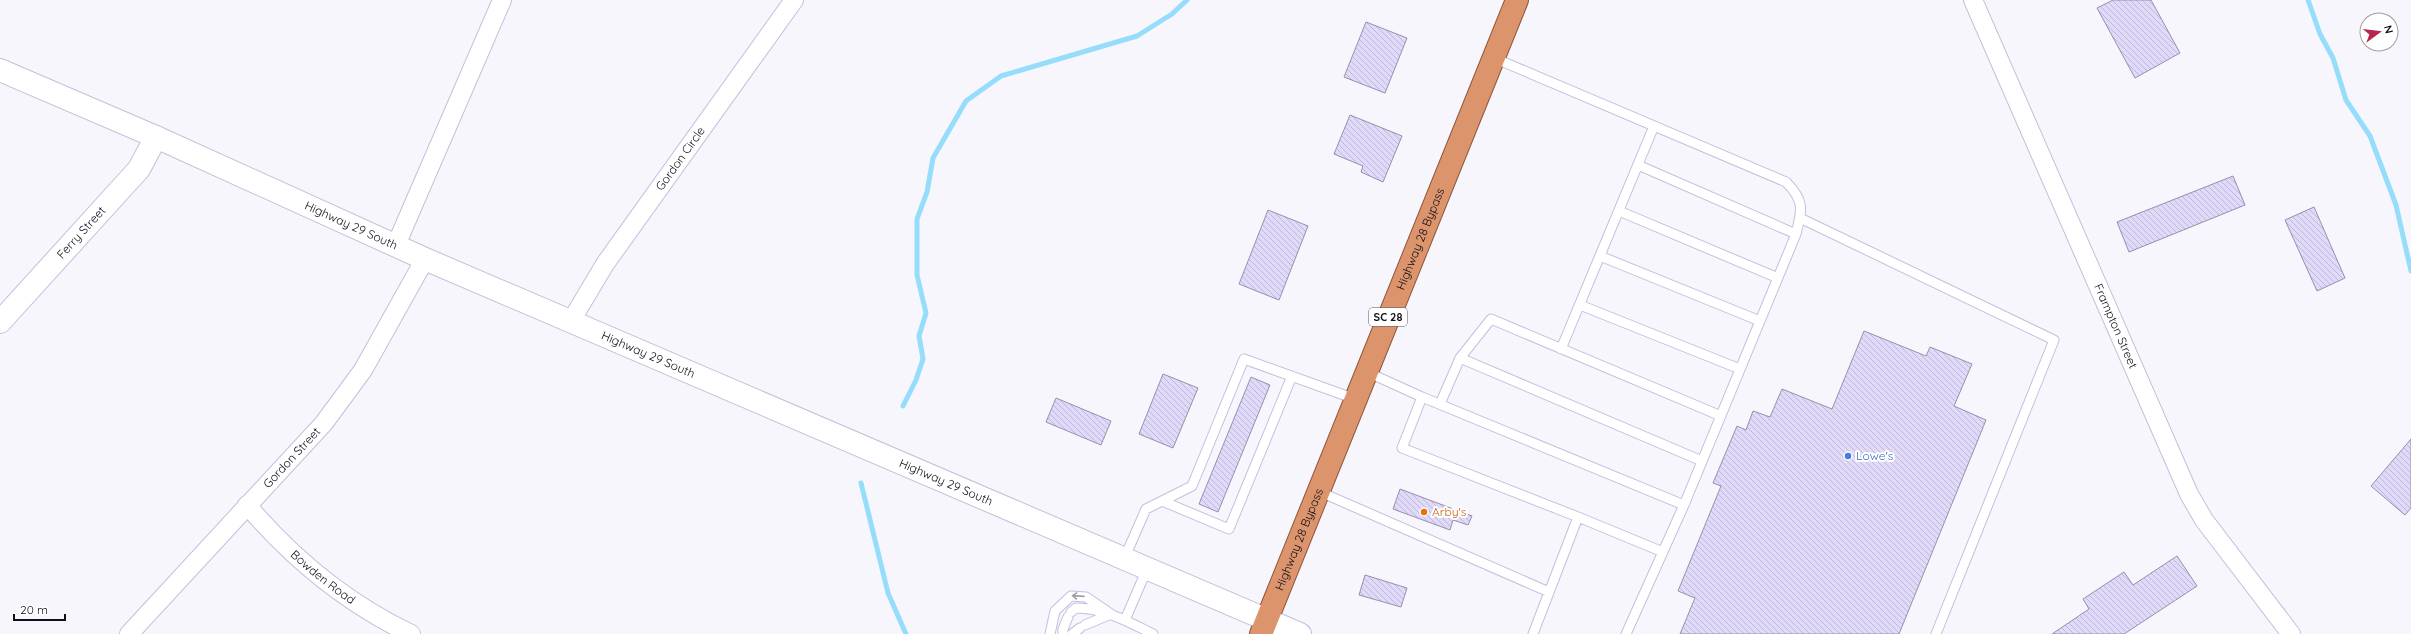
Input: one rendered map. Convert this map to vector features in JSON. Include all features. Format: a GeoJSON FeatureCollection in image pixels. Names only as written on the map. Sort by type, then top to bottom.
{"type":"FeatureCollection","features":[{"type":"Feature","properties":{"kind":"highway","name":"Highway 28 Bypass"},"geometry":{"type":"LineString","coordinates":[[1264,626],[1517,0]]}},
{"type":"Feature","properties":{"kind":"main road","name":"Highway 29 South"},"geometry":{"type":"LineString","coordinates":[[0,70],[156,137],[425,259],[1147,569],[1264,626],[1300,634]]}},
{"type":"Feature","properties":{"kind":"main road","name":"Ferry Street"},"geometry":{"type":"LineString","coordinates":[[0,322],[139,169],[156,137]]}},
{"type":"Feature","properties":{"kind":"street"},"geometry":{"type":"LineString","coordinates":[[396,245],[502,0]]}},
{"type":"Feature","properties":{"kind":"street","name":"Gordon Circle"},"geometry":{"type":"LineString","coordinates":[[571,321],[605,264],[794,0]]}},
{"type":"Feature","properties":{"kind":"street","name":"Frampton Street"},"geometry":{"type":"LineString","coordinates":[[1973,0],[2189,494],[2204,520],[2291,634]]}},
{"type":"Feature","properties":{"kind":"street","name":"Gordon Street"},"geometry":{"type":"LineString","coordinates":[[129,634],[324,423],[378,347],[425,259]]}},
{"type":"Feature","properties":{"kind":"street","name":"Bowden Road"},"geometry":{"type":"LineString","coordinates":[[247,505],[273,536],[314,572],[385,622],[411,634]]}},
{"type":"Feature","properties":{"kind":"lane"},"geometry":{"type":"LineString","coordinates":[[1494,58],[1786,182],[1797,193],[1802,210],[1796,234],[1684,506],[1626,634]]}},
{"type":"Feature","properties":{"kind":"lane"},"geometry":{"type":"LineString","coordinates":[[1561,349],[1654,126]]}},
{"type":"Feature","properties":{"kind":"lane"},"geometry":{"type":"LineString","coordinates":[[1638,165],[1796,234]]}},
{"type":"Feature","properties":{"kind":"lane"},"geometry":{"type":"LineString","coordinates":[[1619,211],[1778,278]]}},
{"type":"Feature","properties":{"kind":"lane"},"geometry":{"type":"LineString","coordinates":[[1800,218],[2054,340],[1936,634]]}},
{"type":"Feature","properties":{"kind":"lane"},"geometry":{"type":"LineString","coordinates":[[1600,256],[1760,321]]}},
{"type":"Feature","properties":{"kind":"lane"},"geometry":{"type":"LineString","coordinates":[[1580,305],[1740,369]]}},
{"type":"Feature","properties":{"kind":"lane"},"geometry":{"type":"LineString","coordinates":[[1440,404],[1460,358],[1491,319],[1721,416]]}},
{"type":"Feature","properties":{"kind":"lane"},"geometry":{"type":"LineString","coordinates":[[1460,358],[1702,461]]}},
{"type":"Feature","properties":{"kind":"lane"},"geometry":{"type":"LineString","coordinates":[[1124,559],[1146,509],[1192,486],[1244,359],[1355,399]]}},
{"type":"Feature","properties":{"kind":"lane"},"geometry":{"type":"LineString","coordinates":[[1366,372],[1422,397],[1684,506]]}},
{"type":"Feature","properties":{"kind":"lane"},"geometry":{"type":"LineString","coordinates":[[1162,501],[1229,529],[1292,376]]}},
{"type":"Feature","properties":{"kind":"lane"},"geometry":{"type":"LineString","coordinates":[[1422,397],[1402,448],[1663,552]]}},
{"type":"Feature","properties":{"kind":"lane"},"geometry":{"type":"LineString","coordinates":[[1318,490],[1549,592]]}},
{"type":"Feature","properties":{"kind":"lane"},"geometry":{"type":"LineString","coordinates":[[1533,634],[1578,517]]}},
{"type":"Feature","properties":{"kind":"lane"},"geometry":{"type":"LineString","coordinates":[[1125,620],[1147,569]]}},
{"type":"Feature","properties":{"kind":"lane"},"geometry":{"type":"LineString","coordinates":[[1050,634],[1055,610],[1071,596],[1086,597],[1112,614],[1154,634]]}},
{"type":"Feature","properties":{"kind":"lane"},"geometry":{"type":"LineString","coordinates":[[1063,634],[1063,629],[1070,615],[1076,608],[1090,608],[1112,614]]}},
{"type":"Feature","properties":{"kind":"lane"},"geometry":{"type":"LineString","coordinates":[[1072,634],[1083,627],[1112,614]]}},
{"type":"Feature","properties":{"kind":"building"},"geometry":{"type":"Polygon","coordinates":[[[2113,0],[2151,0],[2180,53],[2135,78],[2097,8],[2113,0]]]}},
{"type":"Feature","properties":{"kind":"building"},"geometry":{"type":"Polygon","coordinates":[[[1366,22],[1407,38],[1385,93],[1344,77],[1366,22]]]}},
{"type":"Feature","properties":{"kind":"building"},"geometry":{"type":"Polygon","coordinates":[[[1350,115],[1402,136],[1383,182],[1361,172],[1363,166],[1334,154],[1350,115]]]}},
{"type":"Feature","properties":{"kind":"building"},"geometry":{"type":"Polygon","coordinates":[[[2233,176],[2245,205],[2129,252],[2117,222],[2233,176]]]}},
{"type":"Feature","properties":{"kind":"building"},"geometry":{"type":"Polygon","coordinates":[[[2314,207],[2345,278],[2317,291],[2285,220],[2314,207]]]}},
{"type":"Feature","properties":{"kind":"building"},"geometry":{"type":"Polygon","coordinates":[[[1268,210],[1308,226],[1279,300],[1239,284],[1268,210]]]}},
{"type":"Feature","properties":{"kind":"building","name":"Lowe's"},"geometry":{"type":"Polygon","coordinates":[[[1864,331],[1926,356],[1930,347],[1972,364],[1954,406],[1986,420],[1899,634],[1680,634],[1695,598],[1678,591],[1721,486],[1713,483],[1737,426],[1746,430],[1753,411],[1770,417],[1782,389],[1832,409],[1864,331]]]}},
{"type":"Feature","properties":{"kind":"building"},"geometry":{"type":"Polygon","coordinates":[[[1163,374],[1198,388],[1173,448],[1139,434],[1163,374]]]}},
{"type":"Feature","properties":{"kind":"building"},"geometry":{"type":"Polygon","coordinates":[[[1251,377],[1270,385],[1218,512],[1199,504],[1251,377]]]}},
{"type":"Feature","properties":{"kind":"building"},"geometry":{"type":"Polygon","coordinates":[[[1056,398],[1111,421],[1101,445],[1046,422],[1056,398]]]}},
{"type":"Feature","properties":{"kind":"building"},"geometry":{"type":"Polygon","coordinates":[[[2411,439],[2411,508],[2405,515],[2371,486],[2411,439]]]}},
{"type":"Feature","properties":{"kind":"building"},"geometry":{"type":"Polygon","coordinates":[[[1400,489],[1472,516],[1468,525],[1453,520],[1450,530],[1393,509],[1400,489]]]}},
{"type":"Feature","properties":{"kind":"building"},"geometry":{"type":"Polygon","coordinates":[[[2177,556],[2197,586],[2124,634],[2052,634],[2089,609],[2083,599],[2124,572],[2133,585],[2177,556]]]}},
{"type":"Feature","properties":{"kind":"building"},"geometry":{"type":"Polygon","coordinates":[[[1365,575],[1407,588],[1401,607],[1359,595],[1365,575]]]}},
{"type":"Feature","properties":{"kind":"waterway"},"geometry":{"type":"LineString","coordinates":[[903,406],[916,380],[923,359],[919,336],[926,313],[917,275],[917,219],[927,192],[933,158],[966,101],[1001,76],[1137,36],[1172,14],[1187,0]]}},
{"type":"Feature","properties":{"kind":"waterway"},"geometry":{"type":"LineString","coordinates":[[2308,0],[2320,34],[2333,58],[2346,100],[2370,136],[2396,205],[2411,271]]}},
{"type":"Feature","properties":{"kind":"waterway"},"geometry":{"type":"LineString","coordinates":[[861,483],[888,593],[906,634]]}},
{"type":"Feature","properties":{"kind":"place","name":"Lowe's"},"geometry":{"type":"Point","coordinates":[1848,456]}},
{"type":"Feature","properties":{"kind":"place","name":"Arby's"},"geometry":{"type":"Point","coordinates":[1424,512]}}]}
